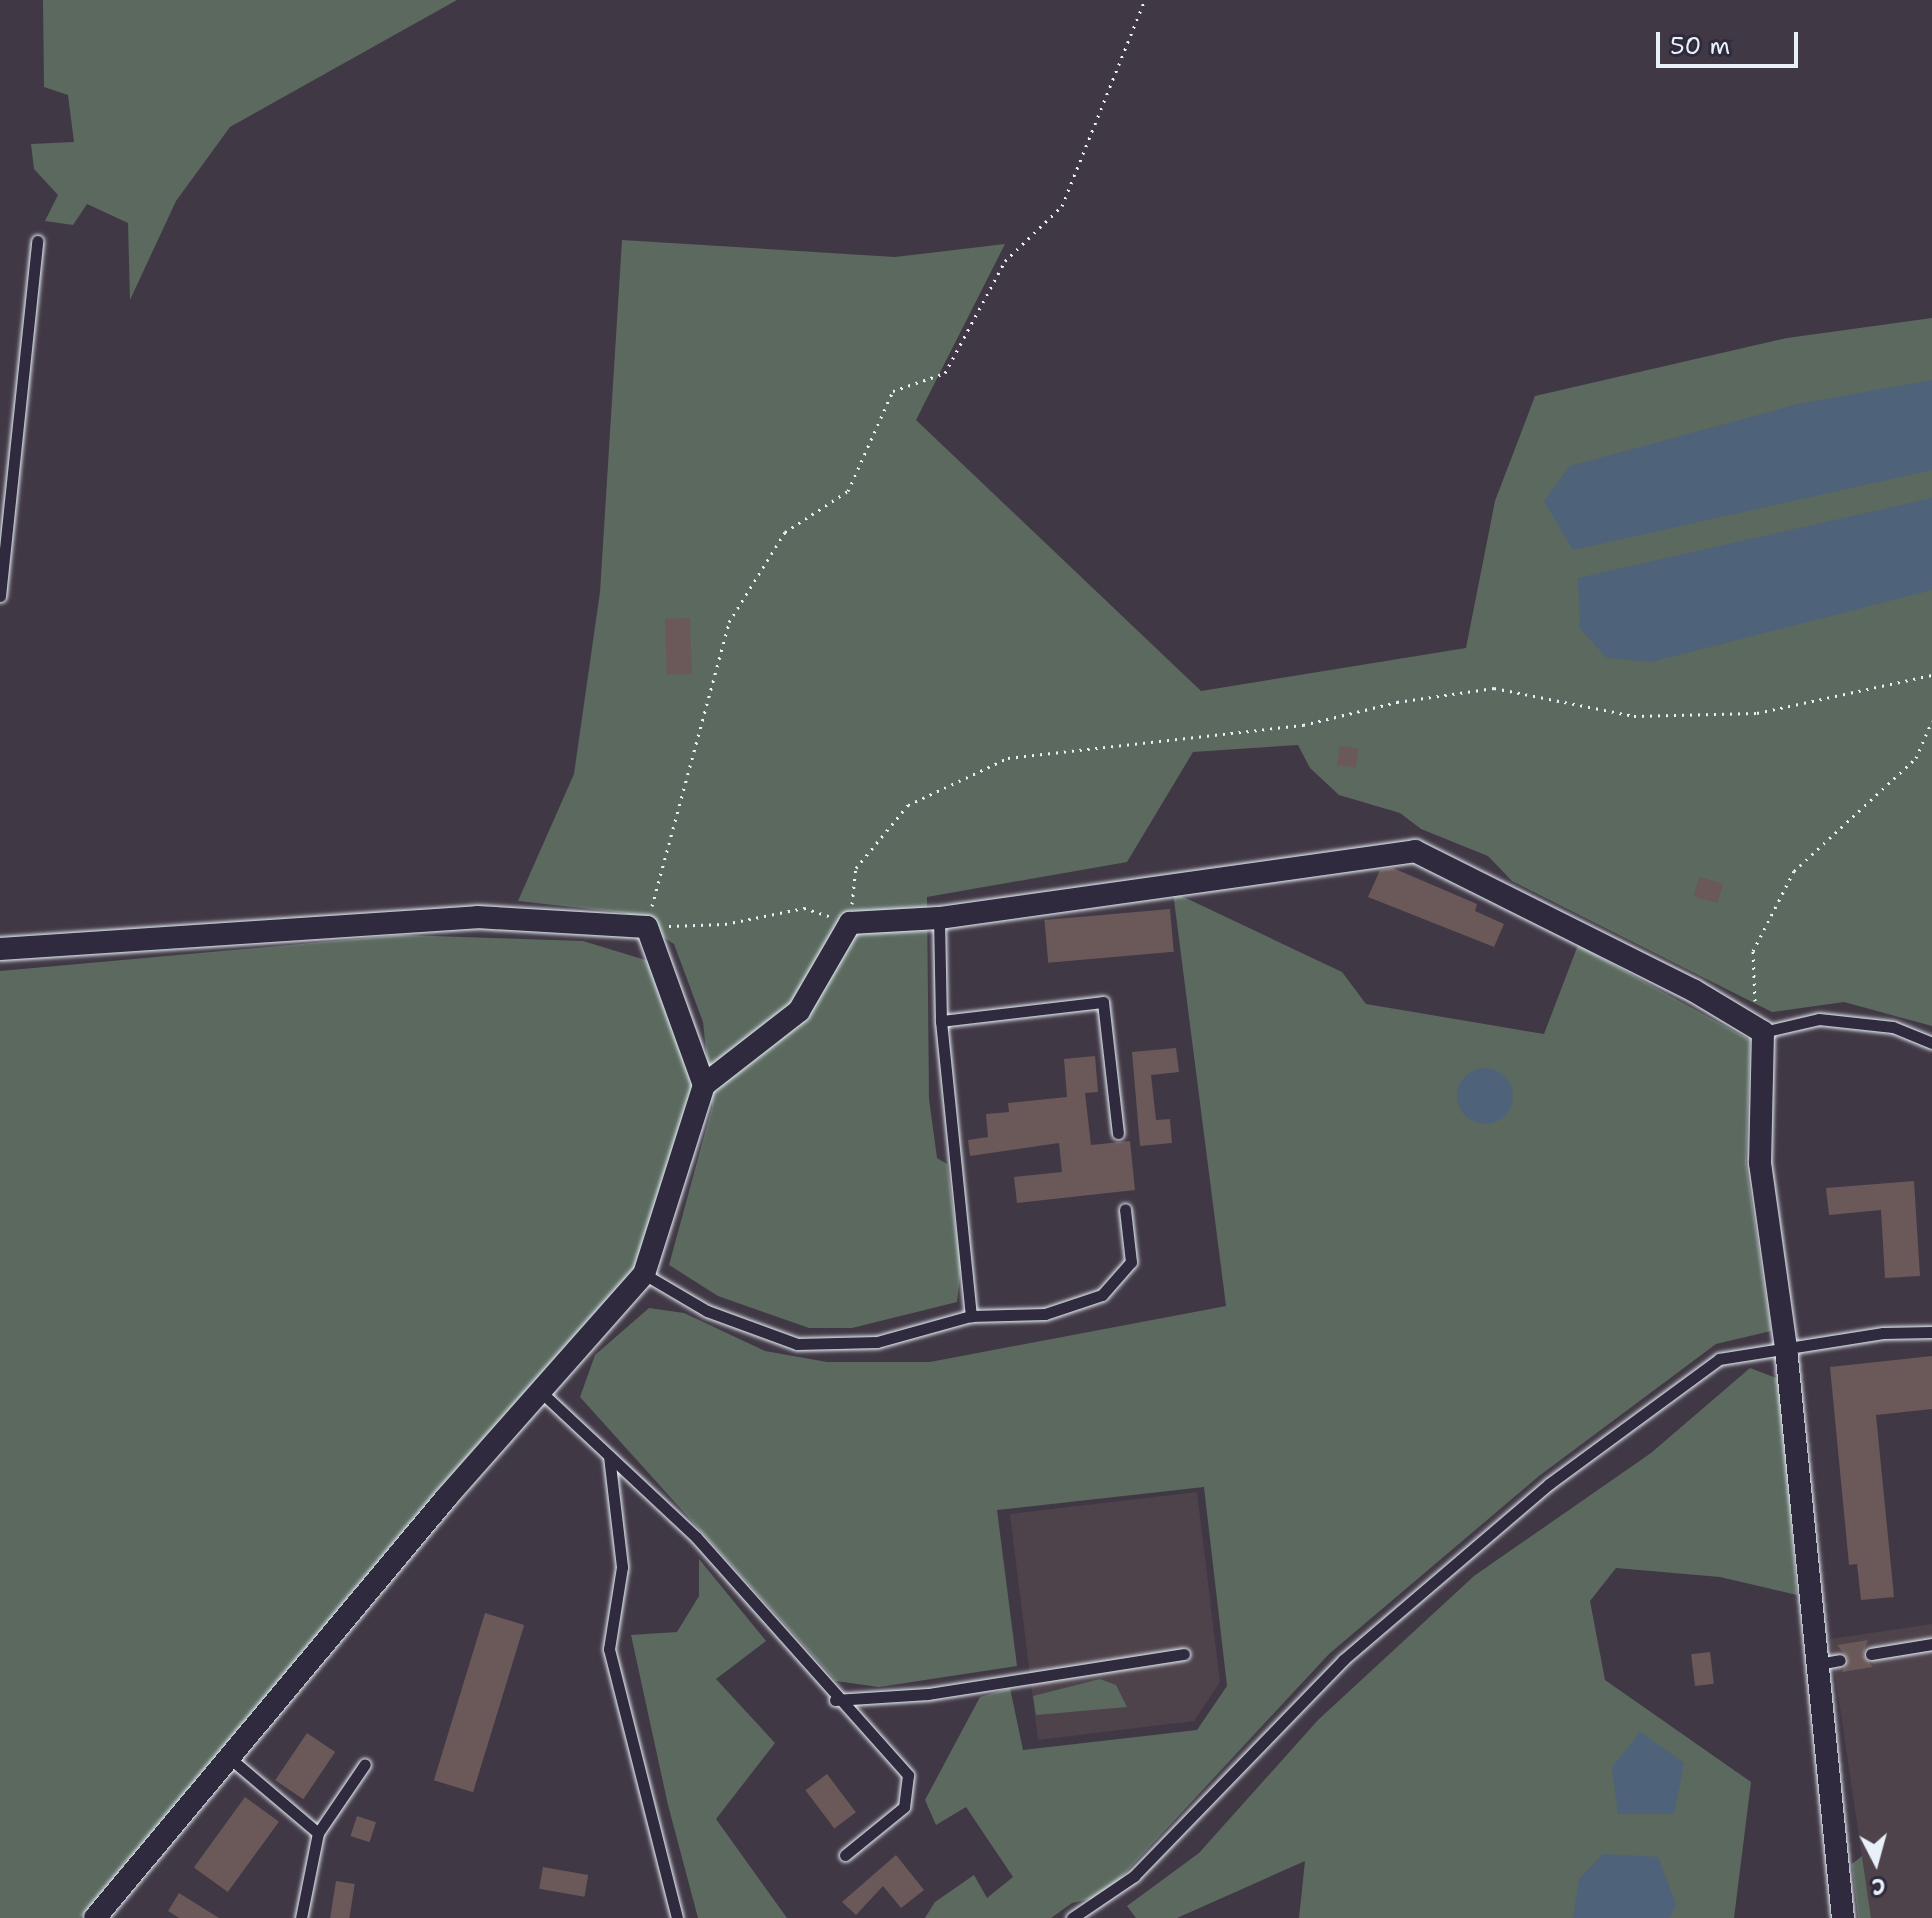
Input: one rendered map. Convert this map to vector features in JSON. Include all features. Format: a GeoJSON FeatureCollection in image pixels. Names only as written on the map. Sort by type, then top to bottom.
{"type":"FeatureCollection","features":[{"type":"Feature","properties":{"kind":"street"},"geometry":{"type":"LineString","coordinates":[[95,1918],[232,1760],[540,1391],[644,1274],[704,1085],[799,1011],[850,923],[939,918],[1415,851],[1693,990],[1763,1032],[1760,1163],[1829,1662],[1843,1918]]}},
{"type":"Feature","properties":{"kind":"street"},"geometry":{"type":"LineString","coordinates":[[0,949],[477,917],[647,927],[704,1085]]}},
{"type":"Feature","properties":{"kind":"lane"},"geometry":{"type":"LineString","coordinates":[[0,596],[37,241]]}},
{"type":"Feature","properties":{"kind":"lane"},"geometry":{"type":"LineString","coordinates":[[939,918],[941,1021],[971,1316]]}},
{"type":"Feature","properties":{"kind":"lane"},"geometry":{"type":"LineString","coordinates":[[941,1021],[1103,1002],[1118,1133]]}},
{"type":"Feature","properties":{"kind":"lane"},"geometry":{"type":"LineString","coordinates":[[1763,1032],[1819,1019],[1893,1027],[1932,1043]]}},
{"type":"Feature","properties":{"kind":"lane"},"geometry":{"type":"LineString","coordinates":[[644,1274],[707,1311],[797,1344],[877,1342],[971,1316],[1045,1314],[1102,1295],[1131,1262],[1125,1209]]}},
{"type":"Feature","properties":{"kind":"lane"},"geometry":{"type":"LineString","coordinates":[[1072,1918],[1134,1876],[1343,1660],[1549,1484],[1719,1359],[1786,1348],[1932,1332]]}},
{"type":"Feature","properties":{"kind":"lane"},"geometry":{"type":"LineString","coordinates":[[540,1391],[696,1537],[835,1700],[908,1775],[904,1807],[845,1855]]}},
{"type":"Feature","properties":{"kind":"lane"},"geometry":{"type":"LineString","coordinates":[[609,1456],[622,1567],[609,1649],[677,1918]]}},
{"type":"Feature","properties":{"kind":"lane"},"geometry":{"type":"LineString","coordinates":[[1871,1654],[1932,1644]]}},
{"type":"Feature","properties":{"kind":"lane"},"geometry":{"type":"LineString","coordinates":[[835,1700],[928,1694],[1184,1654]]}},
{"type":"Feature","properties":{"kind":"lane"},"geometry":{"type":"LineString","coordinates":[[232,1760],[318,1833]]}},
{"type":"Feature","properties":{"kind":"lane"},"geometry":{"type":"LineString","coordinates":[[301,1918],[318,1833],[365,1764]]}},
{"type":"Feature","properties":{"kind":"path"},"geometry":{"type":"LineString","coordinates":[[1145,0],[1062,206],[1005,261],[945,373],[893,391],[848,491],[785,532],[729,622],[647,927],[725,924],[804,908],[850,923],[856,868],[908,805],[1008,758],[1303,725],[1397,702],[1494,688],[1634,716],[1757,713],[1932,675]]}},
{"type":"Feature","properties":{"kind":"path"},"geometry":{"type":"LineString","coordinates":[[1763,1032],[1753,994],[1753,951],[1794,871],[1916,758],[1932,721]]}},
{"type":"Feature","properties":{"kind":"shaded area"},"geometry":{"type":"Polygon","coordinates":[[[1197,1492],[1220,1682],[1194,1721],[1038,1740],[1010,1514],[1197,1492]]]}},
{"type":"Feature","properties":{"kind":"shaded area"},"geometry":{"type":"Polygon","coordinates":[[[1932,1624],[1932,1918],[1871,1918],[1830,1639],[1932,1624]]]}},
{"type":"Feature","properties":{"kind":"green space"},"geometry":{"type":"Polygon","coordinates":[[[43,0],[457,0],[230,127],[176,201],[130,300],[128,223],[87,204],[73,225],[45,221],[58,195],[34,169],[31,144],[74,142],[68,95],[44,87],[43,0]]]}},
{"type":"Feature","properties":{"kind":"green space"},"geometry":{"type":"Polygon","coordinates":[[[622,240],[895,257],[1005,244],[916,420],[1201,691],[1466,648],[1495,501],[1535,396],[1787,338],[1932,318],[1932,1026],[1844,1002],[1772,1012],[1512,881],[1488,856],[1421,829],[1400,813],[1339,795],[1310,768],[1298,745],[1193,752],[1127,862],[927,897],[929,1099],[937,1158],[947,1164],[961,1267],[957,1302],[852,1328],[809,1328],[718,1296],[669,1265],[712,1107],[703,1022],[674,944],[626,913],[518,901],[574,774],[600,592],[622,240]]]}},
{"type":"Feature","properties":{"kind":"green space"},"geometry":{"type":"Polygon","coordinates":[[[1173,892],[1342,972],[1366,1004],[1544,1034],[1578,945],[1750,1040],[1746,1164],[1771,1331],[1716,1344],[1539,1476],[1329,1654],[1104,1896],[1072,1903],[1051,1918],[925,1918],[935,1902],[974,1875],[987,1898],[1013,1877],[966,1807],[936,1825],[925,1800],[980,1697],[1010,1688],[1023,1750],[1197,1730],[1227,1686],[1204,1487],[997,1510],[1017,1666],[879,1687],[836,1681],[580,1397],[595,1355],[649,1308],[684,1313],[765,1351],[827,1362],[930,1362],[1226,1306],[1173,892]]]}},
{"type":"Feature","properties":{"kind":"green space"},"geometry":{"type":"Polygon","coordinates":[[[400,935],[583,941],[652,962],[695,1087],[637,1269],[80,1918],[0,1918],[0,971],[400,935]]]}},
{"type":"Feature","properties":{"kind":"green space"},"geometry":{"type":"Polygon","coordinates":[[[1750,1368],[1781,1380],[1797,1595],[1720,1577],[1616,1568],[1590,1601],[1605,1680],[1751,1782],[1734,1918],[1299,1918],[1305,1861],[1177,1918],[1136,1918],[1127,1906],[1199,1853],[1318,1720],[1474,1576],[1651,1453],[1750,1368]]]}},
{"type":"Feature","properties":{"kind":"green space"},"geometry":{"type":"Polygon","coordinates":[[[699,1559],[766,1641],[716,1679],[775,1743],[716,1819],[787,1918],[698,1918],[668,1805],[631,1635],[677,1632],[699,1596],[699,1559]]]}},
{"type":"Feature","properties":{"kind":"green space"},"geometry":{"type":"Polygon","coordinates":[[[1100,1679],[1116,1685],[1127,1707],[1036,1715],[1033,1696],[1100,1679]]]}},
{"type":"Feature","properties":{"kind":"green space"},"geometry":{"type":"Polygon","coordinates":[[[1862,1856],[1871,1918],[1858,1918],[1852,1864],[1862,1856]]]}},
{"type":"Feature","properties":{"kind":"water"},"geometry":{"type":"Polygon","coordinates":[[[1932,380],[1932,470],[1573,550],[1544,501],[1570,466],[1798,404],[1932,380]]]}},
{"type":"Feature","properties":{"kind":"water"},"geometry":{"type":"Polygon","coordinates":[[[1932,498],[1932,590],[1651,662],[1607,658],[1580,629],[1578,578],[1932,498]]]}},
{"type":"Feature","properties":{"kind":"water"},"geometry":{"type":"Polygon","coordinates":[[[1485,1068],[1505,1076],[1513,1096],[1505,1116],[1485,1124],[1465,1116],[1457,1096],[1465,1076],[1485,1068]]]}},
{"type":"Feature","properties":{"kind":"water"},"geometry":{"type":"Polygon","coordinates":[[[1640,1732],[1684,1763],[1674,1814],[1618,1814],[1612,1768],[1640,1732]]]}},
{"type":"Feature","properties":{"kind":"water"},"geometry":{"type":"Polygon","coordinates":[[[1603,1854],[1658,1857],[1676,1904],[1670,1918],[1573,1918],[1579,1879],[1603,1854]]]}},
{"type":"Feature","properties":{"kind":"building"},"geometry":{"type":"Polygon","coordinates":[[[690,618],[692,674],[667,675],[665,619],[690,618]]]}},
{"type":"Feature","properties":{"kind":"building"},"geometry":{"type":"Polygon","coordinates":[[[1340,746],[1359,749],[1356,768],[1337,765],[1340,746]]]}},
{"type":"Feature","properties":{"kind":"building"},"geometry":{"type":"Polygon","coordinates":[[[1393,868],[1477,904],[1475,911],[1504,924],[1494,947],[1368,897],[1380,870],[1393,868]]]}},
{"type":"Feature","properties":{"kind":"building"},"geometry":{"type":"Polygon","coordinates":[[[1699,877],[1723,884],[1718,903],[1693,896],[1699,877]]]}},
{"type":"Feature","properties":{"kind":"building"},"geometry":{"type":"Polygon","coordinates":[[[1170,909],[1174,952],[1048,963],[1044,920],[1170,909]]]}},
{"type":"Feature","properties":{"kind":"building"},"geometry":{"type":"Polygon","coordinates":[[[1176,1048],[1179,1072],[1151,1075],[1156,1120],[1170,1119],[1172,1143],[1140,1146],[1132,1052],[1176,1048]]]}},
{"type":"Feature","properties":{"kind":"building"},"geometry":{"type":"Polygon","coordinates":[[[1095,1056],[1098,1092],[1085,1093],[1091,1145],[1130,1141],[1135,1190],[1017,1203],[1014,1177],[1062,1172],[1059,1143],[970,1156],[968,1140],[988,1137],[986,1114],[1009,1112],[1008,1103],[1067,1097],[1064,1059],[1095,1056]]]}},
{"type":"Feature","properties":{"kind":"building"},"geometry":{"type":"Polygon","coordinates":[[[1914,1181],[1920,1276],[1885,1278],[1881,1210],[1829,1215],[1826,1188],[1914,1181]]]}},
{"type":"Feature","properties":{"kind":"building"},"geometry":{"type":"Polygon","coordinates":[[[1932,1356],[1932,1409],[1876,1415],[1894,1597],[1861,1600],[1857,1564],[1849,1565],[1830,1367],[1932,1356]]]}},
{"type":"Feature","properties":{"kind":"building"},"geometry":{"type":"Polygon","coordinates":[[[485,1613],[524,1625],[473,1792],[434,1780],[485,1613]]]}},
{"type":"Feature","properties":{"kind":"building"},"geometry":{"type":"Polygon","coordinates":[[[1868,1640],[1863,1655],[1873,1667],[1842,1672],[1848,1659],[1837,1645],[1868,1640]]]}},
{"type":"Feature","properties":{"kind":"building"},"geometry":{"type":"Polygon","coordinates":[[[1710,1652],[1714,1684],[1695,1686],[1691,1654],[1710,1652]]]}},
{"type":"Feature","properties":{"kind":"building"},"geometry":{"type":"Polygon","coordinates":[[[307,1733],[335,1752],[303,1799],[275,1780],[307,1733]]]}},
{"type":"Feature","properties":{"kind":"building"},"geometry":{"type":"Polygon","coordinates":[[[827,1774],[856,1812],[834,1829],[805,1790],[827,1774]]]}},
{"type":"Feature","properties":{"kind":"building"},"geometry":{"type":"Polygon","coordinates":[[[245,1797],[279,1822],[228,1892],[194,1867],[245,1797]]]}},
{"type":"Feature","properties":{"kind":"building"},"geometry":{"type":"Polygon","coordinates":[[[357,1816],[376,1822],[370,1842],[351,1836],[357,1816]]]}},
{"type":"Feature","properties":{"kind":"building"},"geometry":{"type":"Polygon","coordinates":[[[896,1855],[924,1890],[901,1908],[883,1886],[856,1915],[842,1902],[896,1855]]]}},
{"type":"Feature","properties":{"kind":"building"},"geometry":{"type":"Polygon","coordinates":[[[543,1867],[588,1875],[584,1897],[539,1889],[543,1867]]]}},
{"type":"Feature","properties":{"kind":"building"},"geometry":{"type":"Polygon","coordinates":[[[336,1881],[355,1884],[349,1918],[330,1918],[336,1881]]]}},
{"type":"Feature","properties":{"kind":"building"},"geometry":{"type":"Polygon","coordinates":[[[179,1893],[219,1918],[179,1918],[168,1911],[179,1893]]]}}]}
